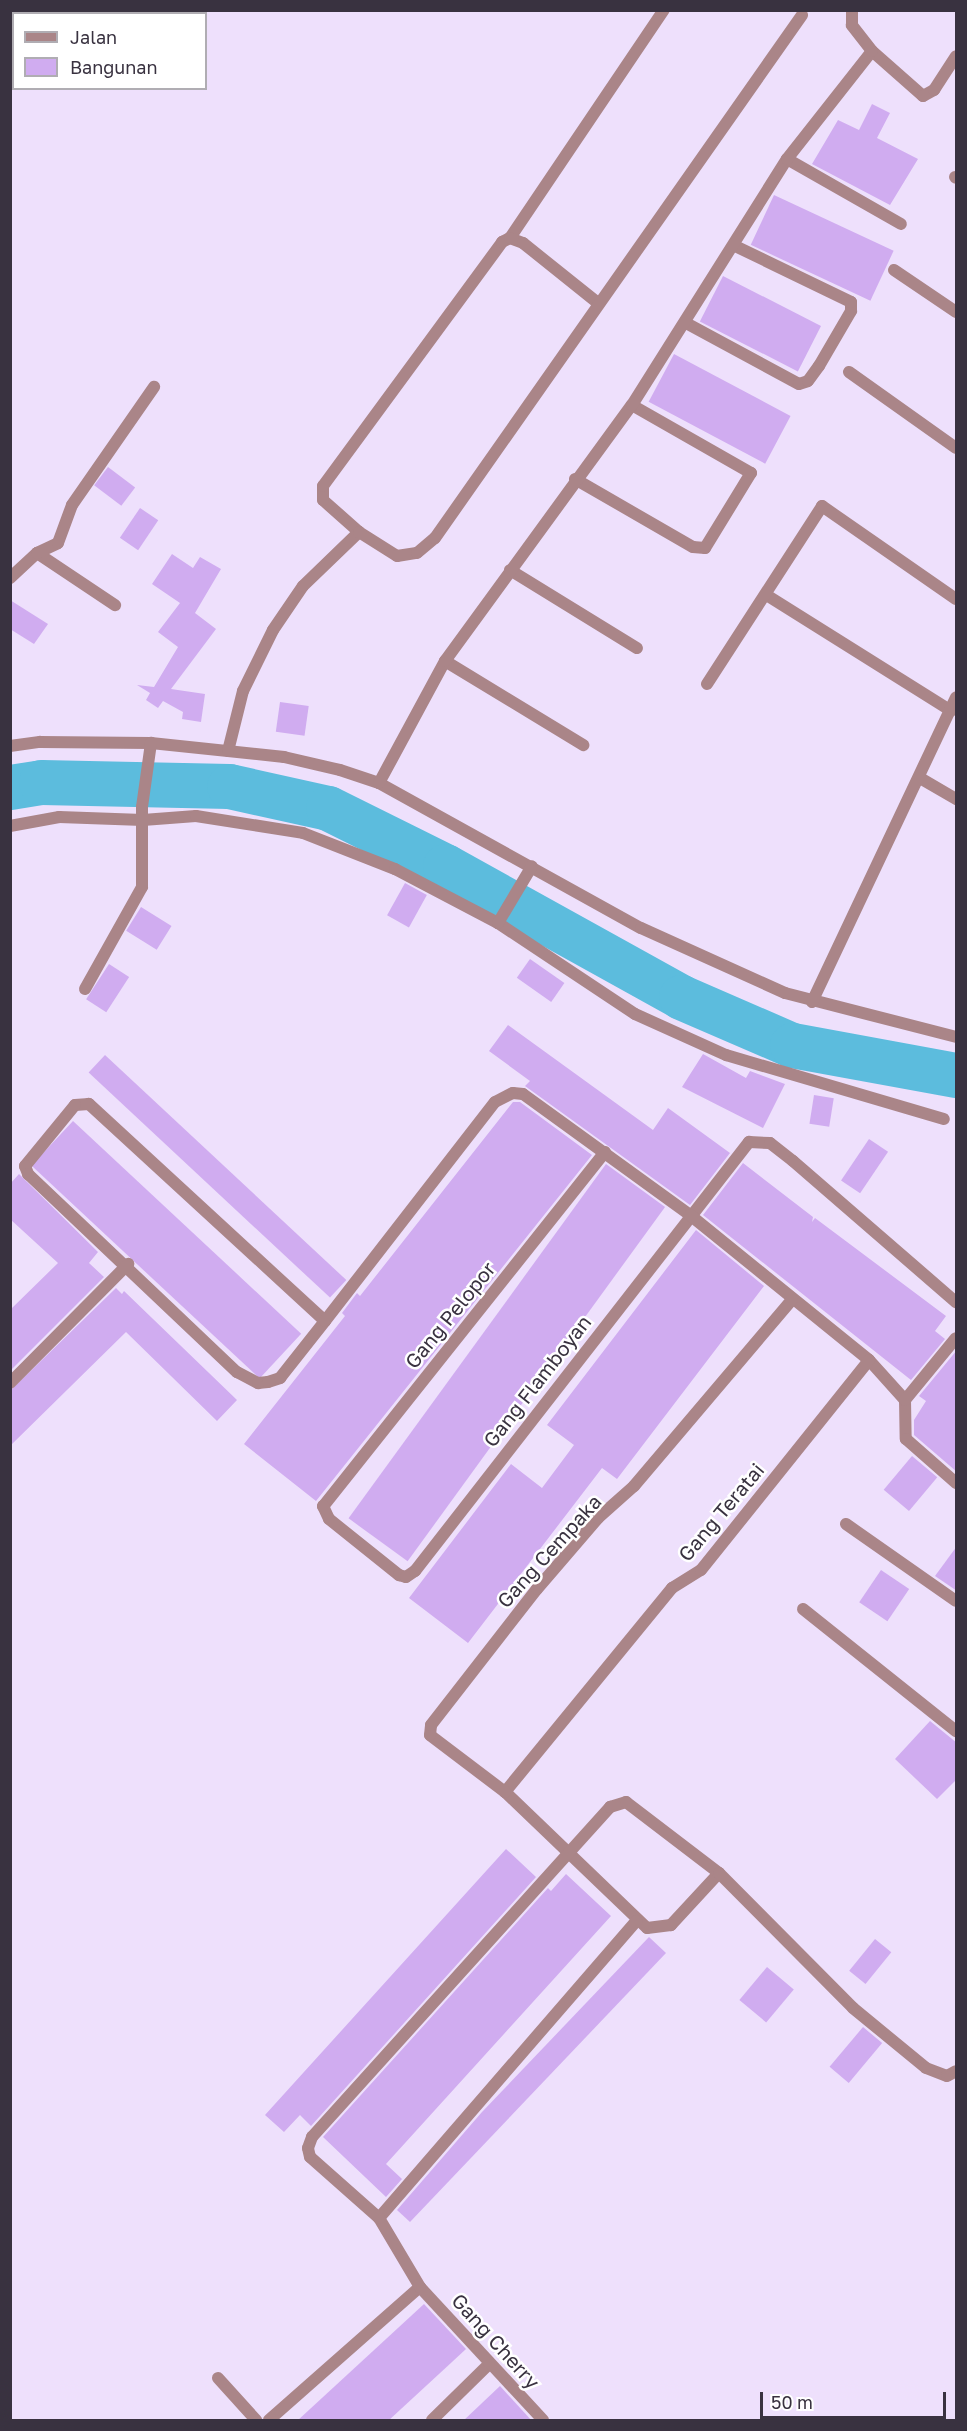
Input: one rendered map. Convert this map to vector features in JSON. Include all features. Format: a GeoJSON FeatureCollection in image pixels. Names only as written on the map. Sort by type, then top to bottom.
{"type":"FeatureCollection","features":[{"type":"Feature","properties":{"kind":"street"},"geometry":{"type":"LineString","coordinates":[[664,10],[510,238],[502,242],[323,486],[322,500],[359,532],[397,556],[417,553],[435,538],[802,15]]}},
{"type":"Feature","properties":{"kind":"street"},"geometry":{"type":"LineString","coordinates":[[852,10],[852,25],[872,51],[923,96],[934,90],[957,56]]}},
{"type":"Feature","properties":{"kind":"street"},"geometry":{"type":"LineString","coordinates":[[379,783],[445,661],[575,479],[632,405],[735,246],[787,159],[872,51]]}},
{"type":"Feature","properties":{"kind":"street"},"geometry":{"type":"LineString","coordinates":[[787,159],[901,224]]}},
{"type":"Feature","properties":{"kind":"street"},"geometry":{"type":"LineString","coordinates":[[510,238],[523,243],[598,303]]}},
{"type":"Feature","properties":{"kind":"street"},"geometry":{"type":"LineString","coordinates":[[686,322],[799,384],[808,381],[819,366],[851,310],[850,302],[735,246]]}},
{"type":"Feature","properties":{"kind":"street"},"geometry":{"type":"LineString","coordinates":[[894,270],[957,312]]}},
{"type":"Feature","properties":{"kind":"street"},"geometry":{"type":"LineString","coordinates":[[849,372],[957,448]]}},
{"type":"Feature","properties":{"kind":"street"},"geometry":{"type":"LineString","coordinates":[[10,578],[37,553],[58,543],[72,505],[154,387]]}},
{"type":"Feature","properties":{"kind":"street"},"geometry":{"type":"LineString","coordinates":[[575,479],[693,547],[705,548],[751,473],[632,405]]}},
{"type":"Feature","properties":{"kind":"street"},"geometry":{"type":"LineString","coordinates":[[707,684],[768,596],[825,506],[957,598]]}},
{"type":"Feature","properties":{"kind":"street"},"geometry":{"type":"LineString","coordinates":[[228,752],[243,691],[273,630],[303,586],[359,532]]}},
{"type":"Feature","properties":{"kind":"street"},"geometry":{"type":"LineString","coordinates":[[37,553],[115,605]]}},
{"type":"Feature","properties":{"kind":"street"},"geometry":{"type":"LineString","coordinates":[[510,570],[637,648]]}},
{"type":"Feature","properties":{"kind":"street"},"geometry":{"type":"LineString","coordinates":[[768,596],[951,711]]}},
{"type":"Feature","properties":{"kind":"street"},"geometry":{"type":"LineString","coordinates":[[445,661],[583,745]]}},
{"type":"Feature","properties":{"kind":"street"},"geometry":{"type":"LineString","coordinates":[[812,1002],[957,697]]}},
{"type":"Feature","properties":{"kind":"street"},"geometry":{"type":"LineString","coordinates":[[85,989],[142,887],[142,807],[151,743]]}},
{"type":"Feature","properties":{"kind":"street"},"geometry":{"type":"LineString","coordinates":[[10,746],[151,743],[284,757],[379,783],[641,928],[812,1002],[957,1037]]}},
{"type":"Feature","properties":{"kind":"street"},"geometry":{"type":"LineString","coordinates":[[920,778],[957,799]]}},
{"type":"Feature","properties":{"kind":"street"},"geometry":{"type":"LineString","coordinates":[[10,826],[59,818],[143,820],[196,816],[303,833],[395,869],[500,919],[635,1014],[726,1055],[944,1119]]}},
{"type":"Feature","properties":{"kind":"street"},"geometry":{"type":"LineString","coordinates":[[500,919],[532,866]]}},
{"type":"Feature","properties":{"kind":"street"},"geometry":{"type":"LineString","coordinates":[[325,1321],[81,1101],[25,1166],[50,1196],[129,1264],[237,1372],[258,1383],[280,1378],[325,1321],[495,1102],[513,1093],[523,1094],[690,1215],[792,1300],[869,1360],[906,1400]]}},
{"type":"Feature","properties":{"kind":"street","name":"Gang Flamboyan"},"geometry":{"type":"LineString","coordinates":[[415,1571],[748,1142],[770,1143],[957,1302]]}},
{"type":"Feature","properties":{"kind":"street","name":"Gang Pelopor"},"geometry":{"type":"LineString","coordinates":[[415,1571],[406,1577],[399,1575],[324,1514],[326,1502],[605,1152]]}},
{"type":"Feature","properties":{"kind":"street"},"geometry":{"type":"LineString","coordinates":[[10,1383],[129,1264]]}},
{"type":"Feature","properties":{"kind":"street","name":"Gang Cempaka"},"geometry":{"type":"LineString","coordinates":[[506,1792],[430,1735],[435,1714],[598,1518],[634,1486],[792,1300]]}},
{"type":"Feature","properties":{"kind":"street"},"geometry":{"type":"LineString","coordinates":[[957,1338],[906,1400],[906,1439],[957,1483]]}},
{"type":"Feature","properties":{"kind":"street","name":"Gang Teratai"},"geometry":{"type":"LineString","coordinates":[[506,1792],[672,1588],[701,1570],[869,1360]]}},
{"type":"Feature","properties":{"kind":"street"},"geometry":{"type":"LineString","coordinates":[[846,1524],[957,1600]]}},
{"type":"Feature","properties":{"kind":"street"},"geometry":{"type":"LineString","coordinates":[[803,1609],[957,1731]]}},
{"type":"Feature","properties":{"kind":"street"},"geometry":{"type":"LineString","coordinates":[[506,1792],[571,1853],[636,1921],[659,1930],[671,1925],[718,1873]]}},
{"type":"Feature","properties":{"kind":"street"},"geometry":{"type":"LineString","coordinates":[[571,1853],[619,1801],[718,1873],[853,2007],[926,2068],[947,2076],[957,2071]]}},
{"type":"Feature","properties":{"kind":"street","name":"Gang Cherry"},"geometry":{"type":"LineString","coordinates":[[543,2421],[420,2287],[379,2218],[310,2157],[312,2137],[571,1853]]}},
{"type":"Feature","properties":{"kind":"street"},"geometry":{"type":"LineString","coordinates":[[379,2218],[636,1921]]}},
{"type":"Feature","properties":{"kind":"street"},"geometry":{"type":"LineString","coordinates":[[269,2421],[420,2287]]}},
{"type":"Feature","properties":{"kind":"street"},"geometry":{"type":"LineString","coordinates":[[432,2421],[489,2364]]}},
{"type":"Feature","properties":{"kind":"street"},"geometry":{"type":"LineString","coordinates":[[219,2378],[256,2421]]}},
{"type":"Feature","properties":{"kind":"building"},"geometry":{"type":"Polygon","coordinates":[[[872,104],[890,113],[877,138],[918,159],[890,205],[812,164],[838,120],[859,130],[872,104]]]}},
{"type":"Feature","properties":{"kind":"building"},"geometry":{"type":"Polygon","coordinates":[[[774,195],[894,251],[870,301],[751,245],[774,195]]]}},
{"type":"Feature","properties":{"kind":"building"},"geometry":{"type":"Polygon","coordinates":[[[723,276],[821,326],[798,371],[700,321],[723,276]]]}},
{"type":"Feature","properties":{"kind":"building"},"geometry":{"type":"Polygon","coordinates":[[[674,354],[791,416],[765,464],[649,402],[674,354]]]}},
{"type":"Feature","properties":{"kind":"building"},"geometry":{"type":"Polygon","coordinates":[[[108,467],[135,487],[121,506],[94,485],[108,467]]]}},
{"type":"Feature","properties":{"kind":"building"},"geometry":{"type":"Polygon","coordinates":[[[140,508],[158,520],[138,550],[120,538],[140,508]]]}},
{"type":"Feature","properties":{"kind":"building"},"geometry":{"type":"Polygon","coordinates":[[[172,554],[193,568],[200,557],[221,569],[195,613],[216,629],[171,689],[205,694],[201,722],[182,719],[183,712],[163,701],[158,708],[146,700],[150,693],[137,685],[154,687],[178,647],[158,632],[180,603],[152,584],[172,554]]]}},
{"type":"Feature","properties":{"kind":"building"},"geometry":{"type":"Polygon","coordinates":[[[10,600],[48,624],[34,644],[10,629],[10,600]]]}},
{"type":"Feature","properties":{"kind":"building"},"geometry":{"type":"Polygon","coordinates":[[[280,702],[309,706],[305,736],[276,732],[280,702]]]}},
{"type":"Feature","properties":{"kind":"building"},"geometry":{"type":"Polygon","coordinates":[[[405,883],[427,895],[409,927],[387,915],[405,883]]]}},
{"type":"Feature","properties":{"kind":"building"},"geometry":{"type":"Polygon","coordinates":[[[141,907],[172,926],[157,950],[126,931],[141,907]]]}},
{"type":"Feature","properties":{"kind":"building"},"geometry":{"type":"Polygon","coordinates":[[[530,959],[564,983],[551,1002],[517,978],[530,959]]]}},
{"type":"Feature","properties":{"kind":"building"},"geometry":{"type":"Polygon","coordinates":[[[109,964],[129,977],[106,1012],[86,999],[109,964]]]}},
{"type":"Feature","properties":{"kind":"building"},"geometry":{"type":"Polygon","coordinates":[[[508,1025],[653,1130],[668,1108],[730,1153],[690,1205],[525,1086],[530,1081],[489,1051],[508,1025]]]}},
{"type":"Feature","properties":{"kind":"building"},"geometry":{"type":"Polygon","coordinates":[[[703,1054],[746,1078],[750,1071],[785,1084],[763,1128],[682,1087],[703,1054]]]}},
{"type":"Feature","properties":{"kind":"building"},"geometry":{"type":"Polygon","coordinates":[[[105,1055],[346,1280],[330,1298],[89,1073],[105,1055]]]}},
{"type":"Feature","properties":{"kind":"building"},"geometry":{"type":"Polygon","coordinates":[[[814,1095],[834,1098],[829,1127],[809,1124],[814,1095]]]}},
{"type":"Feature","properties":{"kind":"building"},"geometry":{"type":"Polygon","coordinates":[[[513,1102],[520,1102],[592,1155],[316,1501],[244,1444],[345,1316],[342,1313],[357,1293],[360,1296],[513,1102]]]}},
{"type":"Feature","properties":{"kind":"building"},"geometry":{"type":"Polygon","coordinates":[[[73,1121],[301,1334],[260,1378],[31,1166],[73,1121]]]}},
{"type":"Feature","properties":{"kind":"building"},"geometry":{"type":"Polygon","coordinates":[[[869,1139],[888,1152],[860,1193],[841,1180],[869,1139]]]}},
{"type":"Feature","properties":{"kind":"building"},"geometry":{"type":"Polygon","coordinates":[[[743,1163],[813,1217],[812,1222],[815,1218],[946,1316],[935,1331],[945,1339],[911,1380],[703,1215],[743,1163]]]}},
{"type":"Feature","properties":{"kind":"building"},"geometry":{"type":"Polygon","coordinates":[[[606,1164],[665,1207],[408,1561],[349,1518],[606,1164]]]}},
{"type":"Feature","properties":{"kind":"building"},"geometry":{"type":"Polygon","coordinates":[[[19,1174],[98,1252],[89,1263],[104,1277],[10,1371],[10,1310],[58,1263],[10,1219],[10,1184],[19,1174]]]}},
{"type":"Feature","properties":{"kind":"building"},"geometry":{"type":"Polygon","coordinates":[[[696,1230],[764,1286],[617,1479],[602,1468],[468,1643],[409,1598],[511,1464],[542,1488],[574,1445],[547,1425],[696,1230]]]}},
{"type":"Feature","properties":{"kind":"building"},"geometry":{"type":"Polygon","coordinates":[[[116,1288],[122,1294],[124,1291],[237,1400],[217,1421],[126,1332],[10,1446],[10,1391],[116,1288]]]}},
{"type":"Feature","properties":{"kind":"building"},"geometry":{"type":"Polygon","coordinates":[[[957,1350],[957,1472],[914,1435],[914,1420],[926,1401],[919,1396],[957,1350]]]}},
{"type":"Feature","properties":{"kind":"building"},"geometry":{"type":"Polygon","coordinates":[[[912,1456],[937,1477],[909,1511],[884,1490],[912,1456]]]}},
{"type":"Feature","properties":{"kind":"building"},"geometry":{"type":"Polygon","coordinates":[[[957,1546],[957,1591],[935,1576],[957,1546]]]}},
{"type":"Feature","properties":{"kind":"building"},"geometry":{"type":"Polygon","coordinates":[[[881,1570],[909,1589],[887,1621],[859,1602],[881,1570]]]}},
{"type":"Feature","properties":{"kind":"building"},"geometry":{"type":"Polygon","coordinates":[[[930,1721],[957,1743],[957,1779],[937,1799],[895,1759],[930,1721]]]}},
{"type":"Feature","properties":{"kind":"building"},"geometry":{"type":"Polygon","coordinates":[[[506,1849],[536,1877],[311,2126],[300,2115],[284,2132],[265,2115],[506,1849]]]}},
{"type":"Feature","properties":{"kind":"building"},"geometry":{"type":"Polygon","coordinates":[[[566,1874],[611,1916],[386,2164],[402,2179],[386,2197],[323,2137],[548,1888],[551,1891],[566,1874]]]}},
{"type":"Feature","properties":{"kind":"building"},"geometry":{"type":"Polygon","coordinates":[[[649,1937],[666,1953],[410,2222],[397,2210],[482,2112],[649,1937]]]}},
{"type":"Feature","properties":{"kind":"building"},"geometry":{"type":"Polygon","coordinates":[[[875,1939],[891,1952],[866,1984],[849,1971],[875,1939]]]}},
{"type":"Feature","properties":{"kind":"building"},"geometry":{"type":"Polygon","coordinates":[[[767,1967],[794,1989],[766,2022],[739,2000],[767,1967]]]}},
{"type":"Feature","properties":{"kind":"building"},"geometry":{"type":"Polygon","coordinates":[[[863,2027],[882,2043],[849,2083],[830,2067],[863,2027]]]}},
{"type":"Feature","properties":{"kind":"building"},"geometry":{"type":"Polygon","coordinates":[[[424,2304],[466,2349],[388,2421],[297,2421],[424,2304]]]}},
{"type":"Feature","properties":{"kind":"building"},"geometry":{"type":"Polygon","coordinates":[[[500,2386],[532,2421],[463,2421],[500,2386]]]}},
{"type":"Feature","properties":{"kind":"waterway"},"geometry":{"type":"LineString","coordinates":[[10,787],[41,782],[229,786],[328,808],[445,866],[681,997],[792,1045],[956,1075]]}}]}
